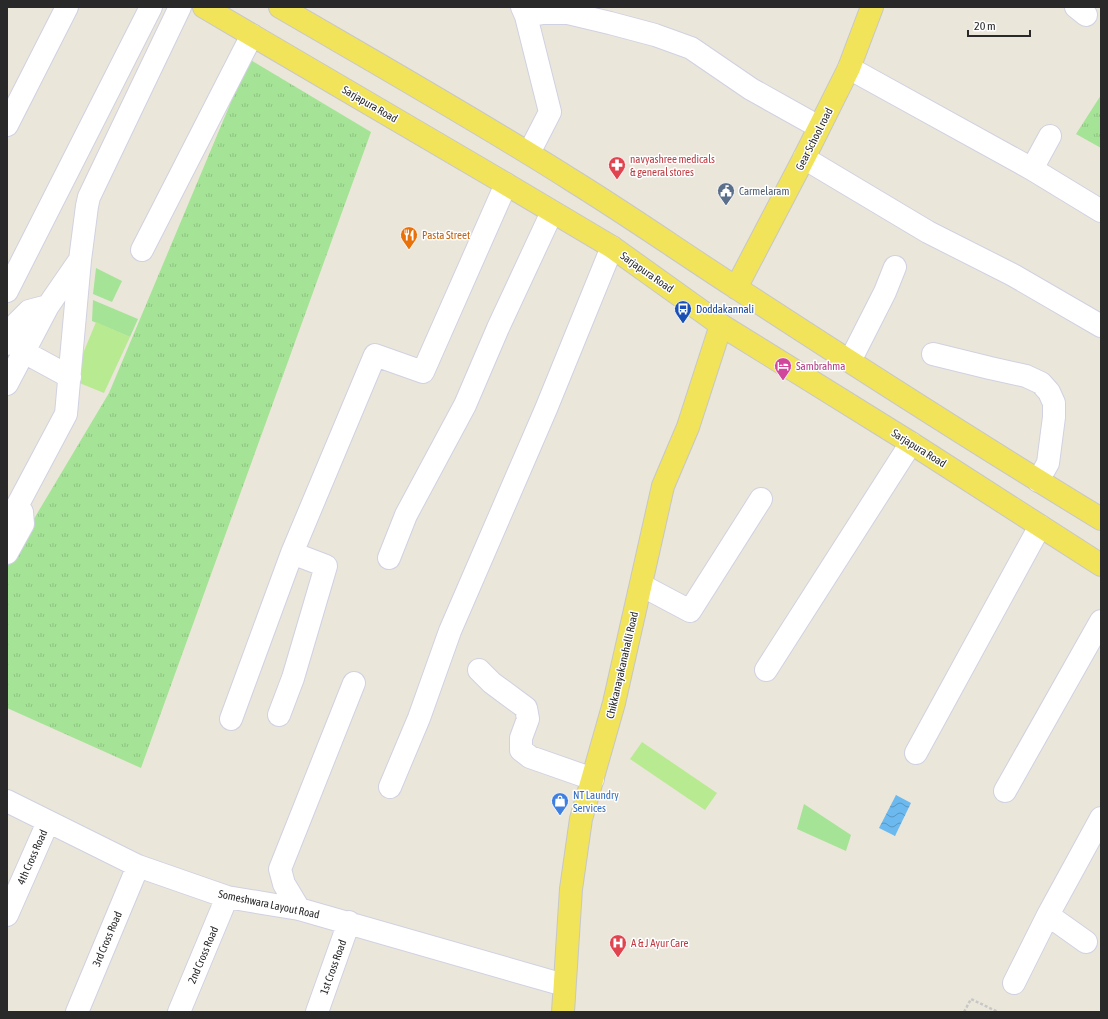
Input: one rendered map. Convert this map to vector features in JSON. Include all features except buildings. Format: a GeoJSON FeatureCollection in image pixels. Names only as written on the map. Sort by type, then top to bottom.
{"type":"FeatureCollection","features":[{"type":"Feature","properties":{"kind":"main road","name":"Sarjapura Road"},"geometry":{"type":"LineString","coordinates":[[204,7],[612,247],[721,325],[911,443],[1101,565]]}},
{"type":"Feature","properties":{"kind":"main road"},"geometry":{"type":"LineString","coordinates":[[280,7],[529,153],[850,361],[1038,481],[1101,519]]}},
{"type":"Feature","properties":{"kind":"main road","name":"Gear School road"},"geometry":{"type":"LineString","coordinates":[[736,288],[849,68],[872,7]]}},
{"type":"Feature","properties":{"kind":"main road","name":"Chikkanayakanahalli Road"},"geometry":{"type":"LineString","coordinates":[[563,1012],[572,881],[581,819],[614,703],[663,486],[688,426],[721,325]]}},
{"type":"Feature","properties":{"kind":"street"},"geometry":{"type":"LineString","coordinates":[[7,125],[67,7]]}},
{"type":"Feature","properties":{"kind":"street"},"geometry":{"type":"LineString","coordinates":[[7,291],[151,7]]}},
{"type":"Feature","properties":{"kind":"street"},"geometry":{"type":"LineString","coordinates":[[7,525],[66,414],[80,260],[89,197],[180,7]]}},
{"type":"Feature","properties":{"kind":"street"},"geometry":{"type":"LineString","coordinates":[[529,153],[550,112],[524,11],[568,13],[654,35],[691,48],[751,89],[819,127]]}},
{"type":"Feature","properties":{"kind":"street"},"geometry":{"type":"LineString","coordinates":[[142,250],[252,35]]}},
{"type":"Feature","properties":{"kind":"street"},"geometry":{"type":"LineString","coordinates":[[849,68],[1032,169],[1101,211]]}},
{"type":"Feature","properties":{"kind":"street"},"geometry":{"type":"LineString","coordinates":[[1032,169],[1050,136]]}},
{"type":"Feature","properties":{"kind":"street"},"geometry":{"type":"LineString","coordinates":[[804,158],[928,232],[1013,275],[1101,326]]}},
{"type":"Feature","properties":{"kind":"street"},"geometry":{"type":"LineString","coordinates":[[231,719],[292,553],[375,355],[423,372],[506,184]]}},
{"type":"Feature","properties":{"kind":"street"},"geometry":{"type":"LineString","coordinates":[[389,558],[406,515],[465,405],[498,328],[552,212]]}},
{"type":"Feature","properties":{"kind":"street"},"geometry":{"type":"LineString","coordinates":[[390,787],[418,718],[450,631],[546,410],[612,247]]}},
{"type":"Feature","properties":{"kind":"street"},"geometry":{"type":"LineString","coordinates":[[7,384],[16,348],[80,260]]}},
{"type":"Feature","properties":{"kind":"street"},"geometry":{"type":"LineString","coordinates":[[850,361],[885,292],[896,266]]}},
{"type":"Feature","properties":{"kind":"street"},"geometry":{"type":"LineString","coordinates":[[16,348],[70,377]]}},
{"type":"Feature","properties":{"kind":"street"},"geometry":{"type":"LineString","coordinates":[[933,354],[1026,376],[1041,383],[1049,392],[1054,403],[1054,417],[1048,464],[1038,481]]}},
{"type":"Feature","properties":{"kind":"street"},"geometry":{"type":"LineString","coordinates":[[766,670],[911,443]]}},
{"type":"Feature","properties":{"kind":"street"},"geometry":{"type":"LineString","coordinates":[[642,584],[690,611],[761,499]]}},
{"type":"Feature","properties":{"kind":"street"},"geometry":{"type":"LineString","coordinates":[[7,553],[23,524],[20,500]]}},
{"type":"Feature","properties":{"kind":"street"},"geometry":{"type":"LineString","coordinates":[[916,753],[1040,526]]}},
{"type":"Feature","properties":{"kind":"street"},"geometry":{"type":"LineString","coordinates":[[279,715],[293,678],[326,566],[292,553]]}},
{"type":"Feature","properties":{"kind":"street"},"geometry":{"type":"LineString","coordinates":[[1005,791],[1101,621]]}},
{"type":"Feature","properties":{"kind":"street"},"geometry":{"type":"LineString","coordinates":[[479,670],[492,683],[526,708],[528,720],[521,738],[522,750],[530,757],[593,780]]}},
{"type":"Feature","properties":{"kind":"street"},"geometry":{"type":"LineString","coordinates":[[299,909],[284,884],[280,869],[354,682]]}},
{"type":"Feature","properties":{"kind":"street","name":"Someshwara Layout Road"},"geometry":{"type":"LineString","coordinates":[[7,801],[138,866],[228,897],[299,909],[349,922],[564,985]]}},
{"type":"Feature","properties":{"kind":"street"},"geometry":{"type":"LineString","coordinates":[[1014,983],[1048,915],[1101,818]]}},
{"type":"Feature","properties":{"kind":"street","name":"4th Cross Road"},"geometry":{"type":"LineString","coordinates":[[7,915],[48,822]]}},
{"type":"Feature","properties":{"kind":"street","name":"3rd Cross Road"},"geometry":{"type":"LineString","coordinates":[[77,1012],[138,866]]}},
{"type":"Feature","properties":{"kind":"street","name":"2nd Cross Road"},"geometry":{"type":"LineString","coordinates":[[178,1012],[228,897]]}},
{"type":"Feature","properties":{"kind":"street"},"geometry":{"type":"LineString","coordinates":[[1048,915],[1086,942]]}},
{"type":"Feature","properties":{"kind":"street","name":"1st Cross Road"},"geometry":{"type":"LineString","coordinates":[[317,1012],[349,922]]}},
{"type":"Feature","properties":{"kind":"path"},"geometry":{"type":"LineString","coordinates":[[964,1012],[971,999],[998,1012]]}},
{"type":"Feature","properties":{"kind":"green space"},"geometry":{"type":"Polygon","coordinates":[[[249,59],[371,132],[141,768],[7,708],[7,564],[109,393],[249,59]]]}},
{"type":"Feature","properties":{"kind":"green space"},"geometry":{"type":"Polygon","coordinates":[[[1101,95],[1101,148],[1076,134],[1101,95]]]}},
{"type":"Feature","properties":{"kind":"green space"},"geometry":{"type":"Polygon","coordinates":[[[96,268],[122,281],[112,302],[93,294],[96,268]]]}},
{"type":"Feature","properties":{"kind":"green space"},"geometry":{"type":"Polygon","coordinates":[[[93,300],[138,319],[130,337],[92,321],[93,300]]]}},
{"type":"Feature","properties":{"kind":"green space"},"geometry":{"type":"Polygon","coordinates":[[[96,322],[130,337],[104,393],[72,380],[96,322]]]}},
{"type":"Feature","properties":{"kind":"green space"},"geometry":{"type":"Polygon","coordinates":[[[642,742],[717,793],[705,810],[630,759],[642,742]]]}},
{"type":"Feature","properties":{"kind":"green space"},"geometry":{"type":"Polygon","coordinates":[[[804,804],[851,835],[846,851],[797,829],[804,804]]]}},
{"type":"Feature","properties":{"kind":"water"},"geometry":{"type":"Polygon","coordinates":[[[896,795],[911,803],[895,836],[879,828],[896,795]]]}},
{"type":"Feature","properties":{"kind":"place","name":"navyashree medicals & general stores"},"geometry":{"type":"Point","coordinates":[617,180]}},
{"type":"Feature","properties":{"kind":"place","name":"Carmelaram"},"geometry":{"type":"Point","coordinates":[726,206]}},
{"type":"Feature","properties":{"kind":"place","name":"Pasta Street"},"geometry":{"type":"Point","coordinates":[409,250]}},
{"type":"Feature","properties":{"kind":"place","name":"Doddakannali"},"geometry":{"type":"Point","coordinates":[683,324]}},
{"type":"Feature","properties":{"kind":"place","name":"Sambrahma"},"geometry":{"type":"Point","coordinates":[783,381]}},
{"type":"Feature","properties":{"kind":"place","name":"NT Laundry Services"},"geometry":{"type":"Point","coordinates":[560,816]}},
{"type":"Feature","properties":{"kind":"place","name":"A & J Ayur Care"},"geometry":{"type":"Point","coordinates":[618,958]}}]}
